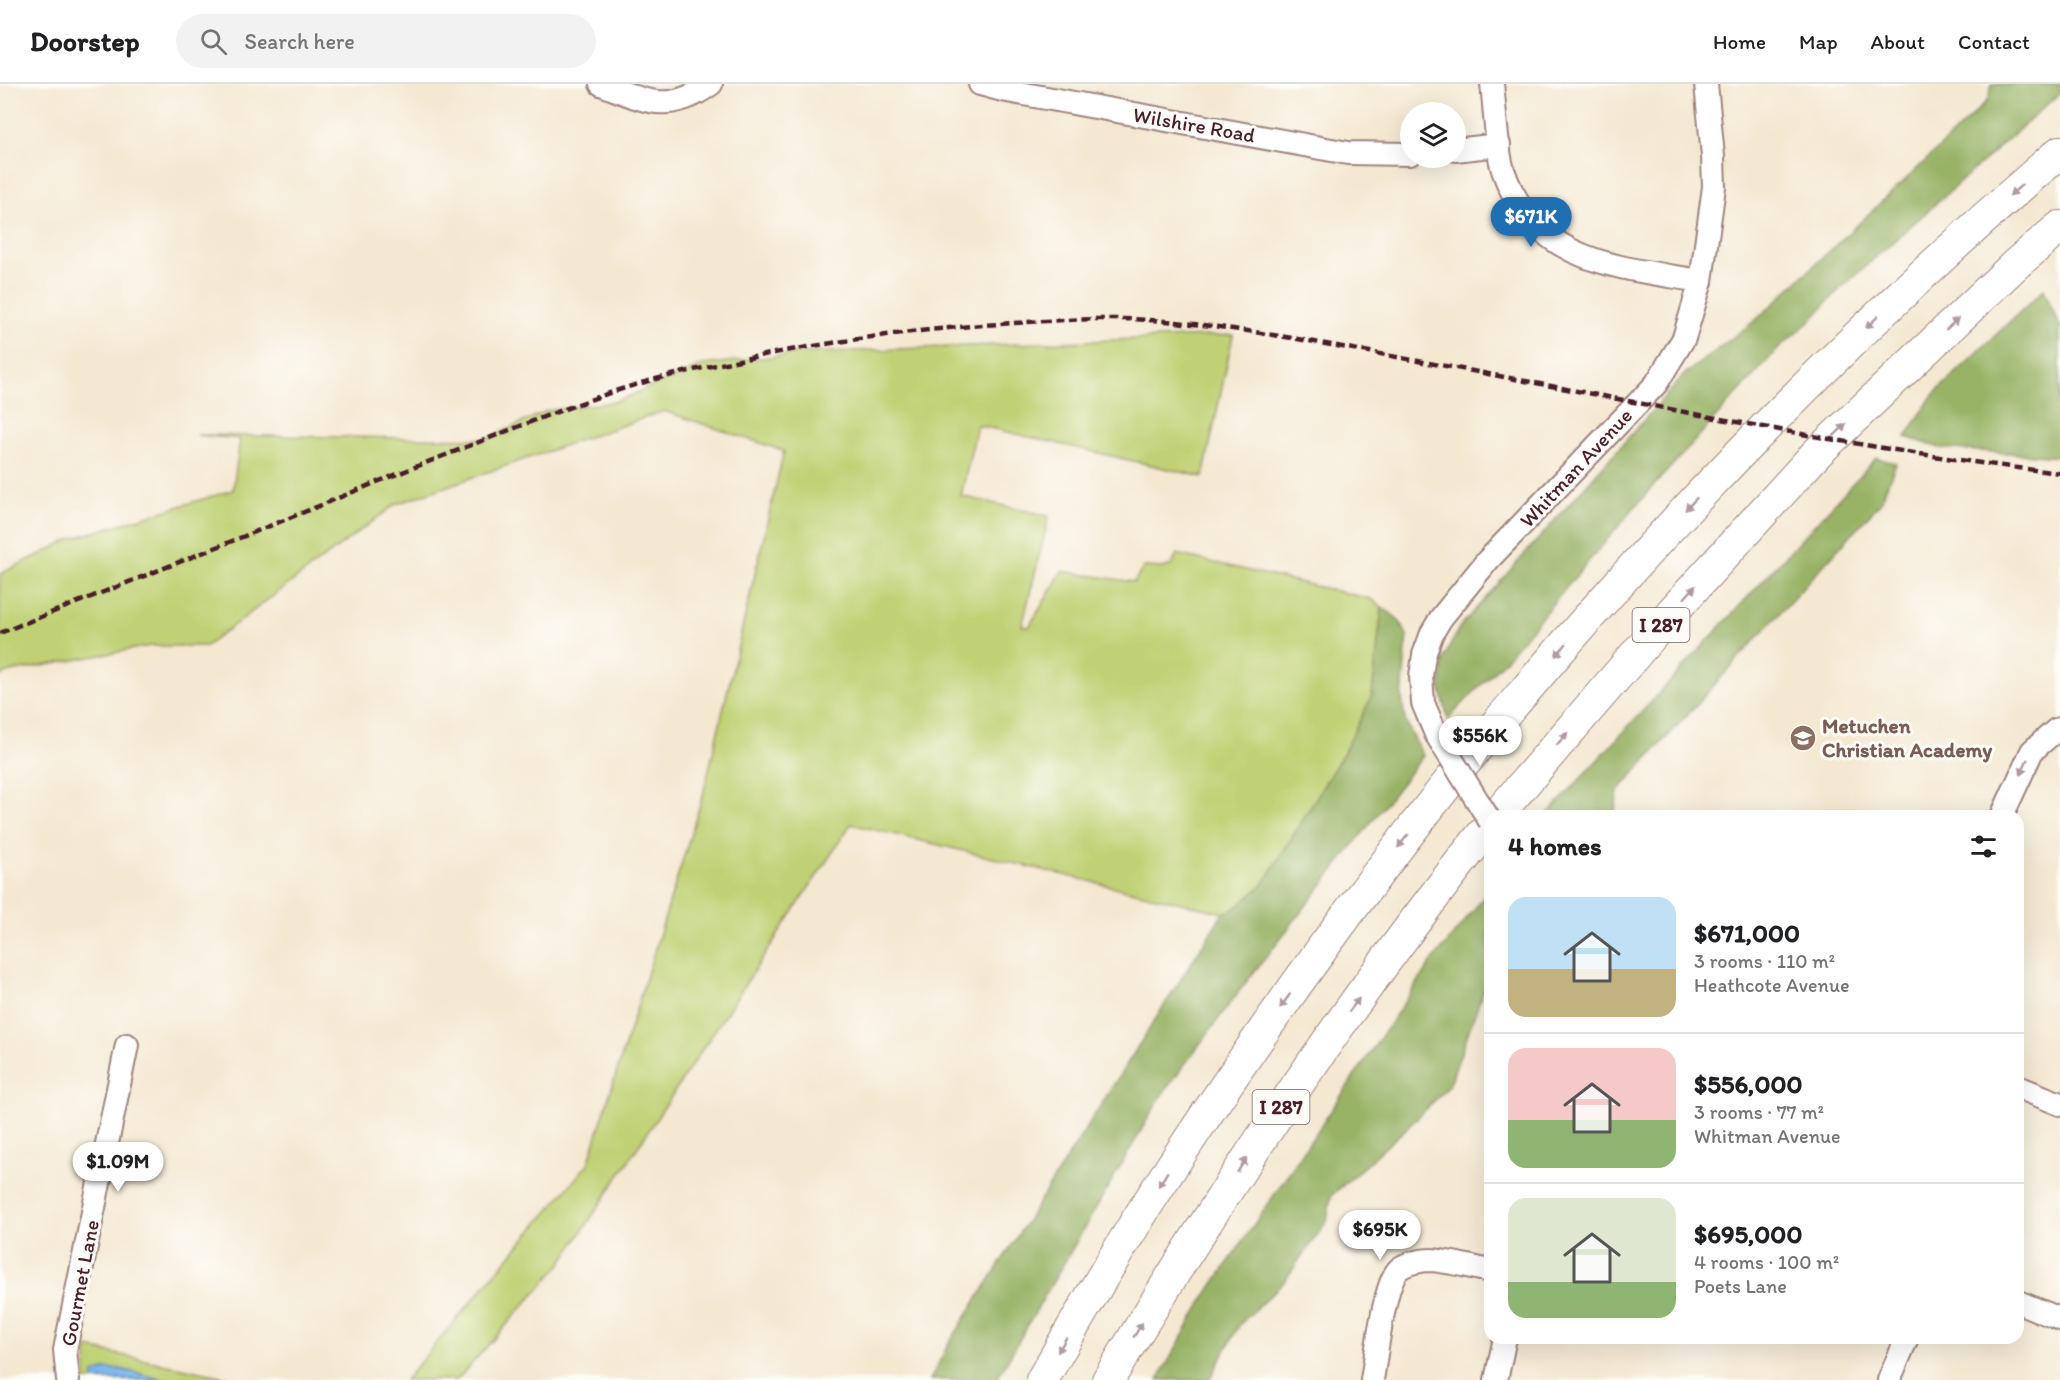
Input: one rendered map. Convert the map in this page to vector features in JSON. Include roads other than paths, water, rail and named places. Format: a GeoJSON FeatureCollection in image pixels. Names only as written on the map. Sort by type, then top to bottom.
{"type":"FeatureCollection","features":[{"type":"Feature","properties":{"kind":"highway","name":"I 287"},"geometry":{"type":"LineString","coordinates":[[1042,1380],[1109,1265],[1242,1061],[1357,902],[1477,747],[1615,586],[1731,462],[1900,295],[2060,152]]}},
{"type":"Feature","properties":{"kind":"highway","name":"I 287"},"geometry":{"type":"LineString","coordinates":[[1501,810],[1673,611],[1816,453],[2016,264],[2060,227]]}},
{"type":"Feature","properties":{"kind":"highway","name":"I 287"},"geometry":{"type":"LineString","coordinates":[[1108,1380],[1183,1256],[1263,1134],[1352,1007],[1484,831]]}},
{"type":"Feature","properties":{"kind":"street"},"geometry":{"type":"LineString","coordinates":[[601,84],[651,103],[678,102],[696,95],[711,84]]}},
{"type":"Feature","properties":{"kind":"street","name":"Wilshire Road"},"geometry":{"type":"LineString","coordinates":[[980,84],[1002,90],[1348,153],[1400,154]]}},
{"type":"Feature","properties":{"kind":"street"},"geometry":{"type":"LineString","coordinates":[[1492,84],[1502,169],[1529,217],[1564,248],[1584,257],[1608,265],[1701,281]]}},
{"type":"Feature","properties":{"kind":"street","name":"Whitman Avenue"},"geometry":{"type":"LineString","coordinates":[[1484,813],[1436,734],[1423,703],[1421,676],[1424,655],[1432,633],[1441,618],[1488,560],[1656,384],[1684,338],[1701,281],[1714,187],[1706,84]]}},
{"type":"Feature","properties":{"kind":"street"},"geometry":{"type":"LineString","coordinates":[[1466,149],[1499,145]]}},
{"type":"Feature","properties":{"kind":"street"},"geometry":{"type":"LineString","coordinates":[[2005,810],[2032,751],[2060,729]]}},
{"type":"Feature","properties":{"kind":"street","name":"Gourmet Lane"},"geometry":{"type":"LineString","coordinates":[[68,1380],[65,1350],[127,1045]]}},
{"type":"Feature","properties":{"kind":"street"},"geometry":{"type":"LineString","coordinates":[[2024,1089],[2060,1104]]}},
{"type":"Feature","properties":{"kind":"street"},"geometry":{"type":"LineString","coordinates":[[1372,1380],[1386,1300],[1391,1282],[1399,1269],[1430,1260],[1484,1270]]}},
{"type":"Feature","properties":{"kind":"street"},"geometry":{"type":"LineString","coordinates":[[2024,1304],[2060,1318]]}},
{"type":"Feature","properties":{"kind":"street"},"geometry":{"type":"LineString","coordinates":[[1496,1380],[1503,1344]]}},
{"type":"Feature","properties":{"kind":"street"},"geometry":{"type":"LineString","coordinates":[[1889,1380],[1901,1344]]}},
{"type":"Feature","properties":{"kind":"water"},"geometry":{"type":"Polygon","coordinates":[[[107,1369],[120,1369],[165,1380],[93,1380],[94,1373],[107,1369]]]}},
{"type":"Feature","properties":{"kind":"railway"},"geometry":{"type":"LineString","coordinates":[[0,633],[546,416],[621,389],[668,376],[785,351],[944,328],[1120,319],[1165,321],[1231,329],[1363,351],[1823,438],[2060,473]]}},
{"type":"Feature","properties":{"kind":"place","name":"Metuchen Christian Academy"},"geometry":{"type":"Point","coordinates":[1803,738]}}]}
